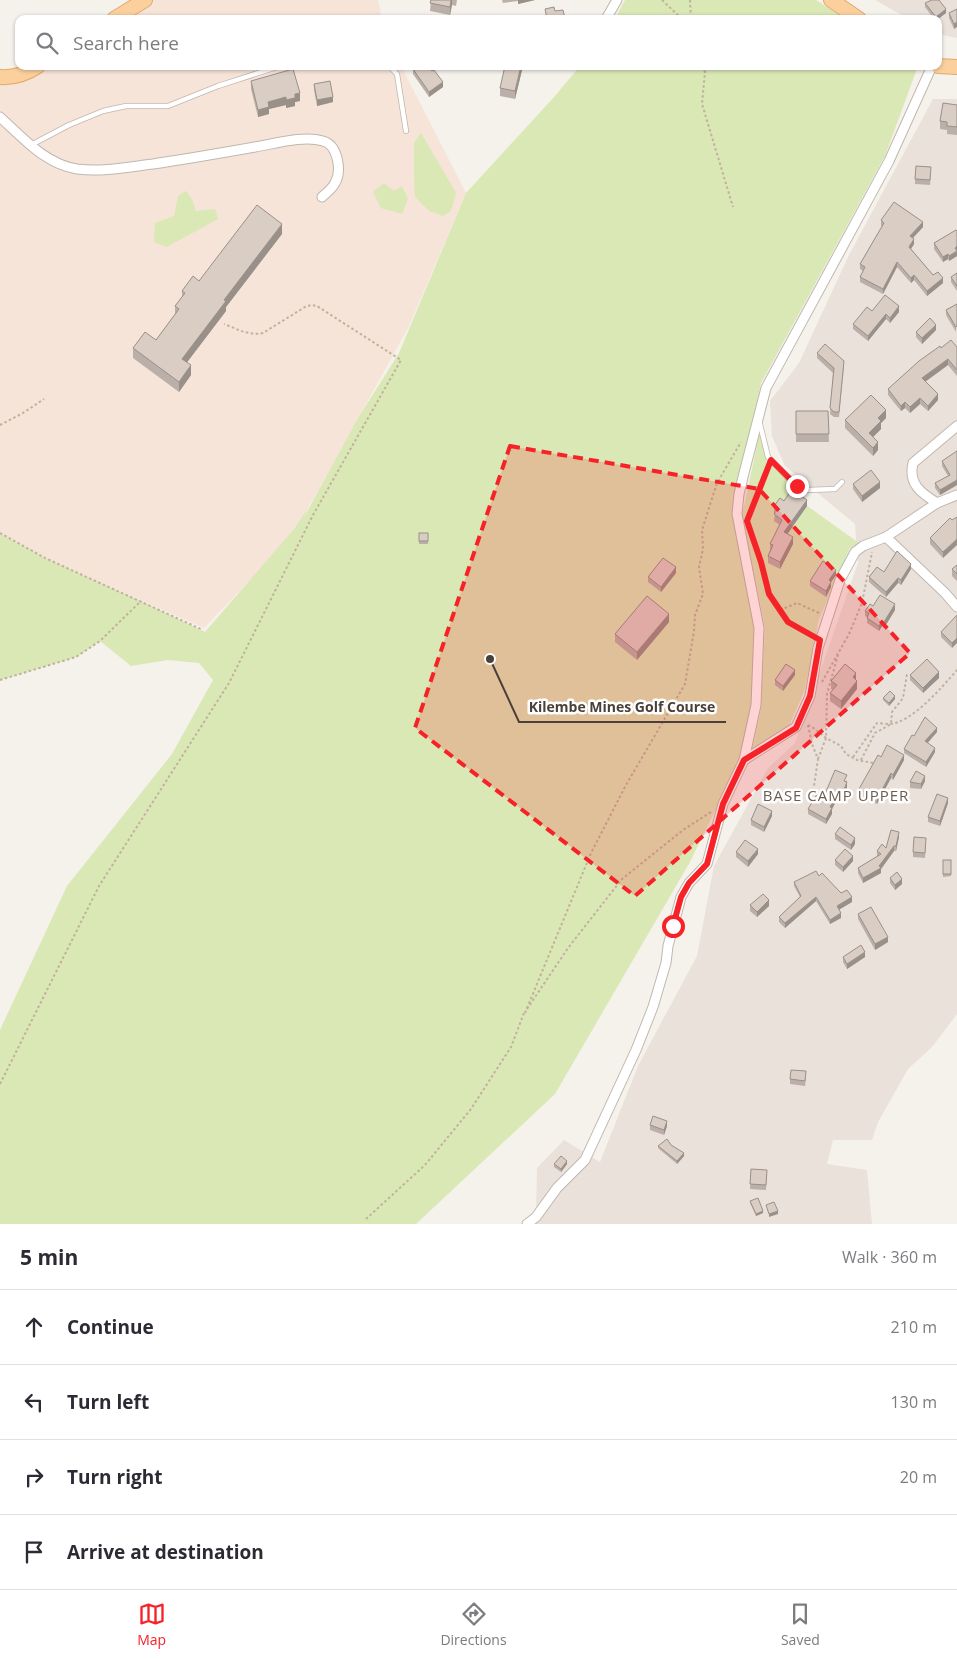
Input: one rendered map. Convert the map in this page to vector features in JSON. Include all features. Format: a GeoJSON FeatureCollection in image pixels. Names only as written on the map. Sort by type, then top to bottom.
{"type":"FeatureCollection","features":[{"type":"Feature","properties":{"kind":"main road"},"geometry":{"type":"LineString","coordinates":[[121,15],[145,0]]}},
{"type":"Feature","properties":{"kind":"main road"},"geometry":{"type":"LineString","coordinates":[[831,0],[853,15]]}},
{"type":"Feature","properties":{"kind":"main road"},"geometry":{"type":"LineString","coordinates":[[942,66],[957,67]]}},
{"type":"Feature","properties":{"kind":"main road"},"geometry":{"type":"LineString","coordinates":[[0,77],[26,74],[32,70]]}},
{"type":"Feature","properties":{"kind":"street"},"geometry":{"type":"LineString","coordinates":[[608,15],[617,0]]}},
{"type":"Feature","properties":{"kind":"street"},"geometry":{"type":"LineString","coordinates":[[527,1224],[536,1217],[557,1188],[585,1160],[636,1050],[653,1007],[666,963],[668,946],[681,897],[689,883],[707,864],[723,804],[744,760],[756,704],[759,628],[737,514],[742,480],[758,416],[766,388],[889,161],[930,70]]}},
{"type":"Feature","properties":{"kind":"street"},"geometry":{"type":"LineString","coordinates":[[0,117],[45,157],[60,165],[78,169],[113,170],[196,158],[290,141],[321,140],[330,144],[339,170],[334,186],[322,197]]}},
{"type":"Feature","properties":{"kind":"street"},"geometry":{"type":"LineString","coordinates":[[938,504],[922,494],[916,485],[911,472],[913,463],[957,426]]}},
{"type":"Feature","properties":{"kind":"street"},"geometry":{"type":"LineString","coordinates":[[744,760],[796,728],[808,699],[820,640],[840,580],[855,552],[863,546],[886,537],[938,504],[957,495]]}},
{"type":"Feature","properties":{"kind":"street"},"geometry":{"type":"LineString","coordinates":[[886,537],[945,593],[957,607]]}},
{"type":"Feature","properties":{"kind":"lane"},"geometry":{"type":"LineString","coordinates":[[31,145],[102,111],[126,106],[168,106],[218,86],[268,70]]}},
{"type":"Feature","properties":{"kind":"lane"},"geometry":{"type":"LineString","coordinates":[[394,70],[397,74],[406,131]]}},
{"type":"Feature","properties":{"kind":"lane"},"geometry":{"type":"LineString","coordinates":[[758,416],[768,457],[797,486],[808,490],[835,489],[842,482]]}},
{"type":"Feature","properties":{"kind":"path"},"geometry":{"type":"LineString","coordinates":[[662,0],[678,15]]}},
{"type":"Feature","properties":{"kind":"path"},"geometry":{"type":"LineString","coordinates":[[690,0],[691,15]]}},
{"type":"Feature","properties":{"kind":"path"},"geometry":{"type":"LineString","coordinates":[[704,70],[702,104],[733,207]]}},
{"type":"Feature","properties":{"kind":"path"},"geometry":{"type":"LineString","coordinates":[[0,1084],[99,886],[229,683],[313,515],[401,360],[317,306],[311,305],[306,307],[263,333],[254,335],[224,324]]}},
{"type":"Feature","properties":{"kind":"path"},"geometry":{"type":"LineString","coordinates":[[0,425],[44,399]]}},
{"type":"Feature","properties":{"kind":"path"},"geometry":{"type":"LineString","coordinates":[[366,1218],[425,1165],[471,1110],[512,1046],[590,853],[626,785],[685,684],[695,615],[703,594],[699,567],[703,549],[702,530],[716,483],[742,441]]}},
{"type":"Feature","properties":{"kind":"path"},"geometry":{"type":"LineString","coordinates":[[747,521],[771,460]]}},
{"type":"Feature","properties":{"kind":"path"},"geometry":{"type":"LineString","coordinates":[[750,530],[769,594],[788,622],[820,640]]}},
{"type":"Feature","properties":{"kind":"path"},"geometry":{"type":"LineString","coordinates":[[0,533],[45,558],[203,630]]}},
{"type":"Feature","properties":{"kind":"path"},"geometry":{"type":"LineString","coordinates":[[808,699],[820,687],[849,634],[862,603],[874,542]]}},
{"type":"Feature","properties":{"kind":"path"},"geometry":{"type":"LineString","coordinates":[[0,680],[76,657],[100,640],[141,601]]}},
{"type":"Feature","properties":{"kind":"path"},"geometry":{"type":"LineString","coordinates":[[780,610],[797,603],[828,618]]}},
{"type":"Feature","properties":{"kind":"path"},"geometry":{"type":"LineString","coordinates":[[813,793],[818,759],[826,738],[827,694],[840,650]]}},
{"type":"Feature","properties":{"kind":"path"},"geometry":{"type":"LineString","coordinates":[[861,760],[875,733],[911,715],[936,694],[957,670]]}},
{"type":"Feature","properties":{"kind":"path"},"geometry":{"type":"LineString","coordinates":[[890,724],[892,712],[903,698],[907,674]]}},
{"type":"Feature","properties":{"kind":"path"},"geometry":{"type":"LineString","coordinates":[[853,757],[877,723],[890,724]]}},
{"type":"Feature","properties":{"kind":"path"},"geometry":{"type":"LineString","coordinates":[[808,725],[812,744],[818,759]]}},
{"type":"Feature","properties":{"kind":"path"},"geometry":{"type":"LineString","coordinates":[[796,728],[808,725],[841,746],[846,754],[873,763]]}},
{"type":"Feature","properties":{"kind":"path"},"geometry":{"type":"LineString","coordinates":[[525,1013],[568,948],[622,879],[683,830],[723,804]]}},
{"type":"Feature","properties":{"kind":"highlighted area"},"geometry":{"type":"Polygon","coordinates":[[[510,446],[759,489],[910,653],[635,896],[415,728],[510,446]]]}},
{"type":"Feature","properties":{"kind":"shaded area"},"geometry":{"type":"Polygon","coordinates":[[[149,0],[378,0],[381,15],[124,15],[149,0]]]}},
{"type":"Feature","properties":{"kind":"shaded area"},"geometry":{"type":"Polygon","coordinates":[[[875,0],[957,0],[957,38],[942,35],[942,15],[902,15],[875,0]]]}},
{"type":"Feature","properties":{"kind":"shaded area"},"geometry":{"type":"Polygon","coordinates":[[[30,70],[403,70],[466,193],[408,328],[317,493],[294,529],[258,572],[204,628],[45,558],[0,533],[0,84],[30,70]]]}},
{"type":"Feature","properties":{"kind":"shaded area"},"geometry":{"type":"Polygon","coordinates":[[[933,99],[957,99],[957,1014],[932,1047],[908,1069],[878,1122],[872,1140],[833,1140],[827,1164],[867,1170],[872,1224],[522,1224],[536,1216],[537,1168],[564,1140],[600,1162],[638,1066],[697,956],[714,866],[768,768],[795,743],[858,563],[855,524],[785,466],[772,436],[770,401],[799,363],[849,255],[933,99]]]}},
{"type":"Feature","properties":{"kind":"green space"},"geometry":{"type":"Polygon","coordinates":[[[625,0],[816,0],[840,15],[617,15],[625,0]]]}},
{"type":"Feature","properties":{"kind":"green space"},"geometry":{"type":"Polygon","coordinates":[[[577,70],[917,70],[885,156],[761,383],[732,513],[756,637],[754,694],[750,718],[736,768],[690,862],[555,1094],[416,1224],[0,1224],[0,1030],[67,886],[172,754],[213,680],[199,663],[168,660],[131,666],[100,641],[76,657],[0,680],[0,533],[45,558],[205,632],[294,529],[309,506],[303,519],[358,418],[399,353],[466,193],[577,70]]]}},
{"type":"Feature","properties":{"kind":"green space"},"geometry":{"type":"Polygon","coordinates":[[[421,133],[456,193],[451,211],[443,216],[429,211],[415,197],[414,143],[421,133]]]}},
{"type":"Feature","properties":{"kind":"green space"},"geometry":{"type":"Polygon","coordinates":[[[384,183],[394,191],[402,186],[408,199],[402,214],[381,208],[373,192],[384,183]]]}},
{"type":"Feature","properties":{"kind":"green space"},"geometry":{"type":"Polygon","coordinates":[[[186,191],[192,199],[196,211],[215,209],[218,219],[167,247],[154,242],[155,223],[174,216],[178,196],[186,191]]]}},
{"type":"Feature","properties":{"kind":"green space"},"geometry":{"type":"Polygon","coordinates":[[[761,426],[771,461],[797,486],[789,493],[859,543],[850,548],[818,622],[804,692],[786,732],[752,750],[761,710],[765,627],[742,516],[761,426]]]}},
{"type":"Feature","properties":{"kind":"building"},"geometry":{"type":"Polygon","coordinates":[[[431,0],[451,0],[450,7],[430,3],[431,0]]]}},
{"type":"Feature","properties":{"kind":"building"},"geometry":{"type":"Polygon","coordinates":[[[939,0],[946,9],[938,15],[934,15],[925,3],[939,0]]]}},
{"type":"Feature","properties":{"kind":"building"},"geometry":{"type":"Polygon","coordinates":[[[554,7],[555,11],[563,10],[564,15],[546,15],[545,9],[554,7]]]}},
{"type":"Feature","properties":{"kind":"building"},"geometry":{"type":"Polygon","coordinates":[[[957,9],[957,22],[954,24],[949,13],[957,9]]]}},
{"type":"Feature","properties":{"kind":"building"},"geometry":{"type":"Polygon","coordinates":[[[293,70],[300,93],[295,94],[295,98],[286,100],[286,97],[268,102],[269,107],[258,110],[251,81],[293,70]]]}},
{"type":"Feature","properties":{"kind":"building"},"geometry":{"type":"Polygon","coordinates":[[[414,70],[434,70],[443,82],[429,92],[414,70]]]}},
{"type":"Feature","properties":{"kind":"building"},"geometry":{"type":"Polygon","coordinates":[[[504,70],[520,70],[515,91],[500,88],[504,70]]]}},
{"type":"Feature","properties":{"kind":"building"},"geometry":{"type":"Polygon","coordinates":[[[330,81],[333,97],[317,100],[314,84],[330,81]]]}},
{"type":"Feature","properties":{"kind":"building"},"geometry":{"type":"Polygon","coordinates":[[[943,103],[957,105],[957,127],[947,126],[947,122],[940,121],[943,103]]]}},
{"type":"Feature","properties":{"kind":"building"},"geometry":{"type":"Polygon","coordinates":[[[916,166],[931,167],[930,180],[915,179],[916,166]]]}},
{"type":"Feature","properties":{"kind":"building"},"geometry":{"type":"Polygon","coordinates":[[[894,202],[923,222],[910,236],[914,239],[909,247],[933,275],[938,272],[943,278],[927,291],[914,275],[911,278],[897,262],[883,289],[860,277],[865,267],[860,264],[884,223],[881,220],[894,202]]]}},
{"type":"Feature","properties":{"kind":"building"},"geometry":{"type":"Polygon","coordinates":[[[257,205],[282,224],[182,359],[191,365],[179,382],[133,348],[145,332],[156,340],[179,309],[175,306],[185,293],[182,291],[193,276],[199,281],[257,205]]]}},
{"type":"Feature","properties":{"kind":"building"},"geometry":{"type":"Polygon","coordinates":[[[956,230],[957,246],[955,248],[957,251],[943,257],[934,243],[956,230]]]}},
{"type":"Feature","properties":{"kind":"building"},"geometry":{"type":"Polygon","coordinates":[[[957,273],[957,286],[951,277],[957,273]]]}},
{"type":"Feature","properties":{"kind":"building"},"geometry":{"type":"Polygon","coordinates":[[[885,295],[899,306],[890,318],[886,314],[868,336],[853,324],[867,307],[872,311],[885,295]]]}},
{"type":"Feature","properties":{"kind":"building"},"geometry":{"type":"Polygon","coordinates":[[[957,304],[957,326],[956,327],[946,310],[957,304]]]}},
{"type":"Feature","properties":{"kind":"building"},"geometry":{"type":"Polygon","coordinates":[[[930,318],[936,325],[922,338],[916,332],[930,318]]]}},
{"type":"Feature","properties":{"kind":"building"},"geometry":{"type":"Polygon","coordinates":[[[951,340],[957,347],[957,370],[948,359],[922,378],[938,394],[928,406],[920,398],[910,407],[905,402],[901,406],[888,389],[919,361],[951,340]]]}},
{"type":"Feature","properties":{"kind":"building"},"geometry":{"type":"Polygon","coordinates":[[[825,344],[844,361],[839,412],[834,412],[830,408],[834,368],[817,353],[825,344]]]}},
{"type":"Feature","properties":{"kind":"building"},"geometry":{"type":"Polygon","coordinates":[[[871,395],[886,410],[878,418],[881,421],[869,433],[878,442],[873,448],[845,420],[871,395]]]}},
{"type":"Feature","properties":{"kind":"building"},"geometry":{"type":"Polygon","coordinates":[[[796,411],[828,411],[829,434],[796,434],[796,411]]]}},
{"type":"Feature","properties":{"kind":"building"},"geometry":{"type":"Polygon","coordinates":[[[957,451],[957,480],[940,490],[935,483],[950,475],[942,461],[957,451]]]}},
{"type":"Feature","properties":{"kind":"building"},"geometry":{"type":"Polygon","coordinates":[[[871,470],[880,482],[862,496],[853,484],[871,470]]]}},
{"type":"Feature","properties":{"kind":"building"},"geometry":{"type":"Polygon","coordinates":[[[792,489],[807,500],[784,532],[793,537],[780,562],[768,556],[773,545],[770,544],[782,520],[774,514],[778,509],[774,506],[780,498],[784,501],[792,489]]]}},
{"type":"Feature","properties":{"kind":"building"},"geometry":{"type":"Polygon","coordinates":[[[957,517],[957,539],[943,552],[930,538],[950,518],[952,520],[957,517]]]}},
{"type":"Feature","properties":{"kind":"building"},"geometry":{"type":"Polygon","coordinates":[[[419,533],[428,533],[428,541],[419,541],[419,533]]]}},
{"type":"Feature","properties":{"kind":"building"},"geometry":{"type":"Polygon","coordinates":[[[897,551],[911,564],[901,580],[898,578],[886,592],[869,577],[877,567],[884,572],[897,551]]]}},
{"type":"Feature","properties":{"kind":"building"},"geometry":{"type":"Polygon","coordinates":[[[663,558],[676,567],[661,587],[648,577],[663,558]]]}},
{"type":"Feature","properties":{"kind":"building"},"geometry":{"type":"Polygon","coordinates":[[[823,561],[836,570],[829,580],[831,582],[826,591],[810,581],[823,561]]]}},
{"type":"Feature","properties":{"kind":"building"},"geometry":{"type":"Polygon","coordinates":[[[957,565],[957,574],[952,569],[957,565]]]}},
{"type":"Feature","properties":{"kind":"building"},"geometry":{"type":"Polygon","coordinates":[[[880,595],[895,604],[884,622],[882,621],[879,626],[867,618],[869,613],[865,611],[870,604],[873,606],[880,595]]]}},
{"type":"Feature","properties":{"kind":"building"},"geometry":{"type":"Polygon","coordinates":[[[647,596],[669,614],[637,652],[615,634],[647,596]]]}},
{"type":"Feature","properties":{"kind":"building"},"geometry":{"type":"Polygon","coordinates":[[[957,615],[957,638],[952,643],[941,632],[957,615]]]}},
{"type":"Feature","properties":{"kind":"building"},"geometry":{"type":"Polygon","coordinates":[[[927,659],[939,672],[923,688],[910,675],[927,659]]]}},
{"type":"Feature","properties":{"kind":"building"},"geometry":{"type":"Polygon","coordinates":[[[786,664],[795,670],[783,686],[775,680],[786,664]]]}},
{"type":"Feature","properties":{"kind":"building"},"geometry":{"type":"Polygon","coordinates":[[[845,664],[856,673],[853,677],[857,681],[841,701],[830,693],[837,685],[831,681],[845,664]]]}},
{"type":"Feature","properties":{"kind":"building"},"geometry":{"type":"Polygon","coordinates":[[[890,691],[895,696],[889,703],[883,698],[890,691]]]}},
{"type":"Feature","properties":{"kind":"building"},"geometry":{"type":"Polygon","coordinates":[[[925,717],[937,728],[925,741],[935,748],[926,762],[904,749],[925,717]]]}},
{"type":"Feature","properties":{"kind":"building"},"geometry":{"type":"Polygon","coordinates":[[[887,745],[904,755],[893,775],[891,773],[877,799],[859,789],[878,755],[881,757],[887,745]]]}},
{"type":"Feature","properties":{"kind":"building"},"geometry":{"type":"Polygon","coordinates":[[[835,770],[847,775],[844,781],[847,782],[843,792],[839,791],[826,819],[808,809],[819,791],[825,794],[835,770]]]}},
{"type":"Feature","properties":{"kind":"building"},"geometry":{"type":"Polygon","coordinates":[[[916,771],[925,776],[921,784],[910,782],[916,771]]]}},
{"type":"Feature","properties":{"kind":"building"},"geometry":{"type":"Polygon","coordinates":[[[937,794],[948,798],[940,821],[928,817],[937,794]]]}},
{"type":"Feature","properties":{"kind":"building"},"geometry":{"type":"Polygon","coordinates":[[[758,804],[772,811],[764,827],[751,820],[758,804]]]}},
{"type":"Feature","properties":{"kind":"building"},"geometry":{"type":"Polygon","coordinates":[[[840,827],[855,838],[851,845],[835,834],[840,827]]]}},
{"type":"Feature","properties":{"kind":"building"},"geometry":{"type":"Polygon","coordinates":[[[891,830],[899,832],[896,846],[894,846],[879,866],[881,868],[863,878],[858,868],[881,854],[877,851],[882,844],[886,848],[891,830]]]}},
{"type":"Feature","properties":{"kind":"building"},"geometry":{"type":"Polygon","coordinates":[[[914,837],[926,838],[925,853],[913,852],[914,837]]]}},
{"type":"Feature","properties":{"kind":"building"},"geometry":{"type":"Polygon","coordinates":[[[745,840],[758,849],[748,861],[736,852],[745,840]]]}},
{"type":"Feature","properties":{"kind":"building"},"geometry":{"type":"Polygon","coordinates":[[[845,849],[853,856],[843,867],[835,860],[845,849]]]}},
{"type":"Feature","properties":{"kind":"building"},"geometry":{"type":"Polygon","coordinates":[[[943,860],[951,860],[951,874],[943,874],[943,860]]]}},
{"type":"Feature","properties":{"kind":"building"},"geometry":{"type":"Polygon","coordinates":[[[816,871],[819,876],[822,873],[841,893],[847,890],[852,897],[837,906],[841,913],[830,920],[816,897],[785,923],[779,917],[801,896],[794,882],[816,871]]]}},
{"type":"Feature","properties":{"kind":"building"},"geometry":{"type":"Polygon","coordinates":[[[897,872],[902,879],[895,885],[890,878],[897,872]]]}},
{"type":"Feature","properties":{"kind":"building"},"geometry":{"type":"Polygon","coordinates":[[[763,894],[769,900],[757,912],[750,905],[763,894]]]}},
{"type":"Feature","properties":{"kind":"building"},"geometry":{"type":"Polygon","coordinates":[[[871,907],[888,937],[875,944],[858,914],[871,907]]]}},
{"type":"Feature","properties":{"kind":"building"},"geometry":{"type":"Polygon","coordinates":[[[861,945],[865,952],[847,964],[843,957],[861,945]]]}},
{"type":"Feature","properties":{"kind":"building"},"geometry":{"type":"Polygon","coordinates":[[[791,1070],[806,1071],[805,1081],[790,1079],[791,1070]]]}},
{"type":"Feature","properties":{"kind":"building"},"geometry":{"type":"Polygon","coordinates":[[[653,1116],[667,1121],[664,1130],[650,1125],[653,1116]]]}},
{"type":"Feature","properties":{"kind":"building"},"geometry":{"type":"Polygon","coordinates":[[[667,1139],[671,1145],[684,1153],[677,1161],[658,1146],[667,1139]]]}},
{"type":"Feature","properties":{"kind":"building"},"geometry":{"type":"Polygon","coordinates":[[[561,1156],[567,1161],[561,1169],[554,1164],[561,1156]]]}},
{"type":"Feature","properties":{"kind":"building"},"geometry":{"type":"Polygon","coordinates":[[[751,1169],[767,1170],[766,1185],[750,1184],[751,1169]]]}},
{"type":"Feature","properties":{"kind":"building"},"geometry":{"type":"Polygon","coordinates":[[[758,1198],[763,1211],[756,1214],[750,1201],[758,1198]]]}},
{"type":"Feature","properties":{"kind":"building"},"geometry":{"type":"Polygon","coordinates":[[[774,1202],[778,1211],[769,1214],[766,1205],[774,1202]]]}},
{"type":"Feature","properties":{"kind":"place","name":"Kilembe Mines Golf Course"},"geometry":{"type":"Point","coordinates":[490,659]}},
{"type":"Feature","properties":{"kind":"district","name":"BASE CAMP UPPER"},"geometry":{"type":"Point","coordinates":[836,796]}},
{"type":"Feature","properties":{"kind":"route"},"geometry":{"type":"LineString","coordinates":[[673,926],[678,914],[681,897],[689,883],[707,864],[723,804],[744,760],[796,728],[810,696],[820,640],[788,622],[769,594],[761,562],[747,521],[771,460],[797,486]]}}]}
